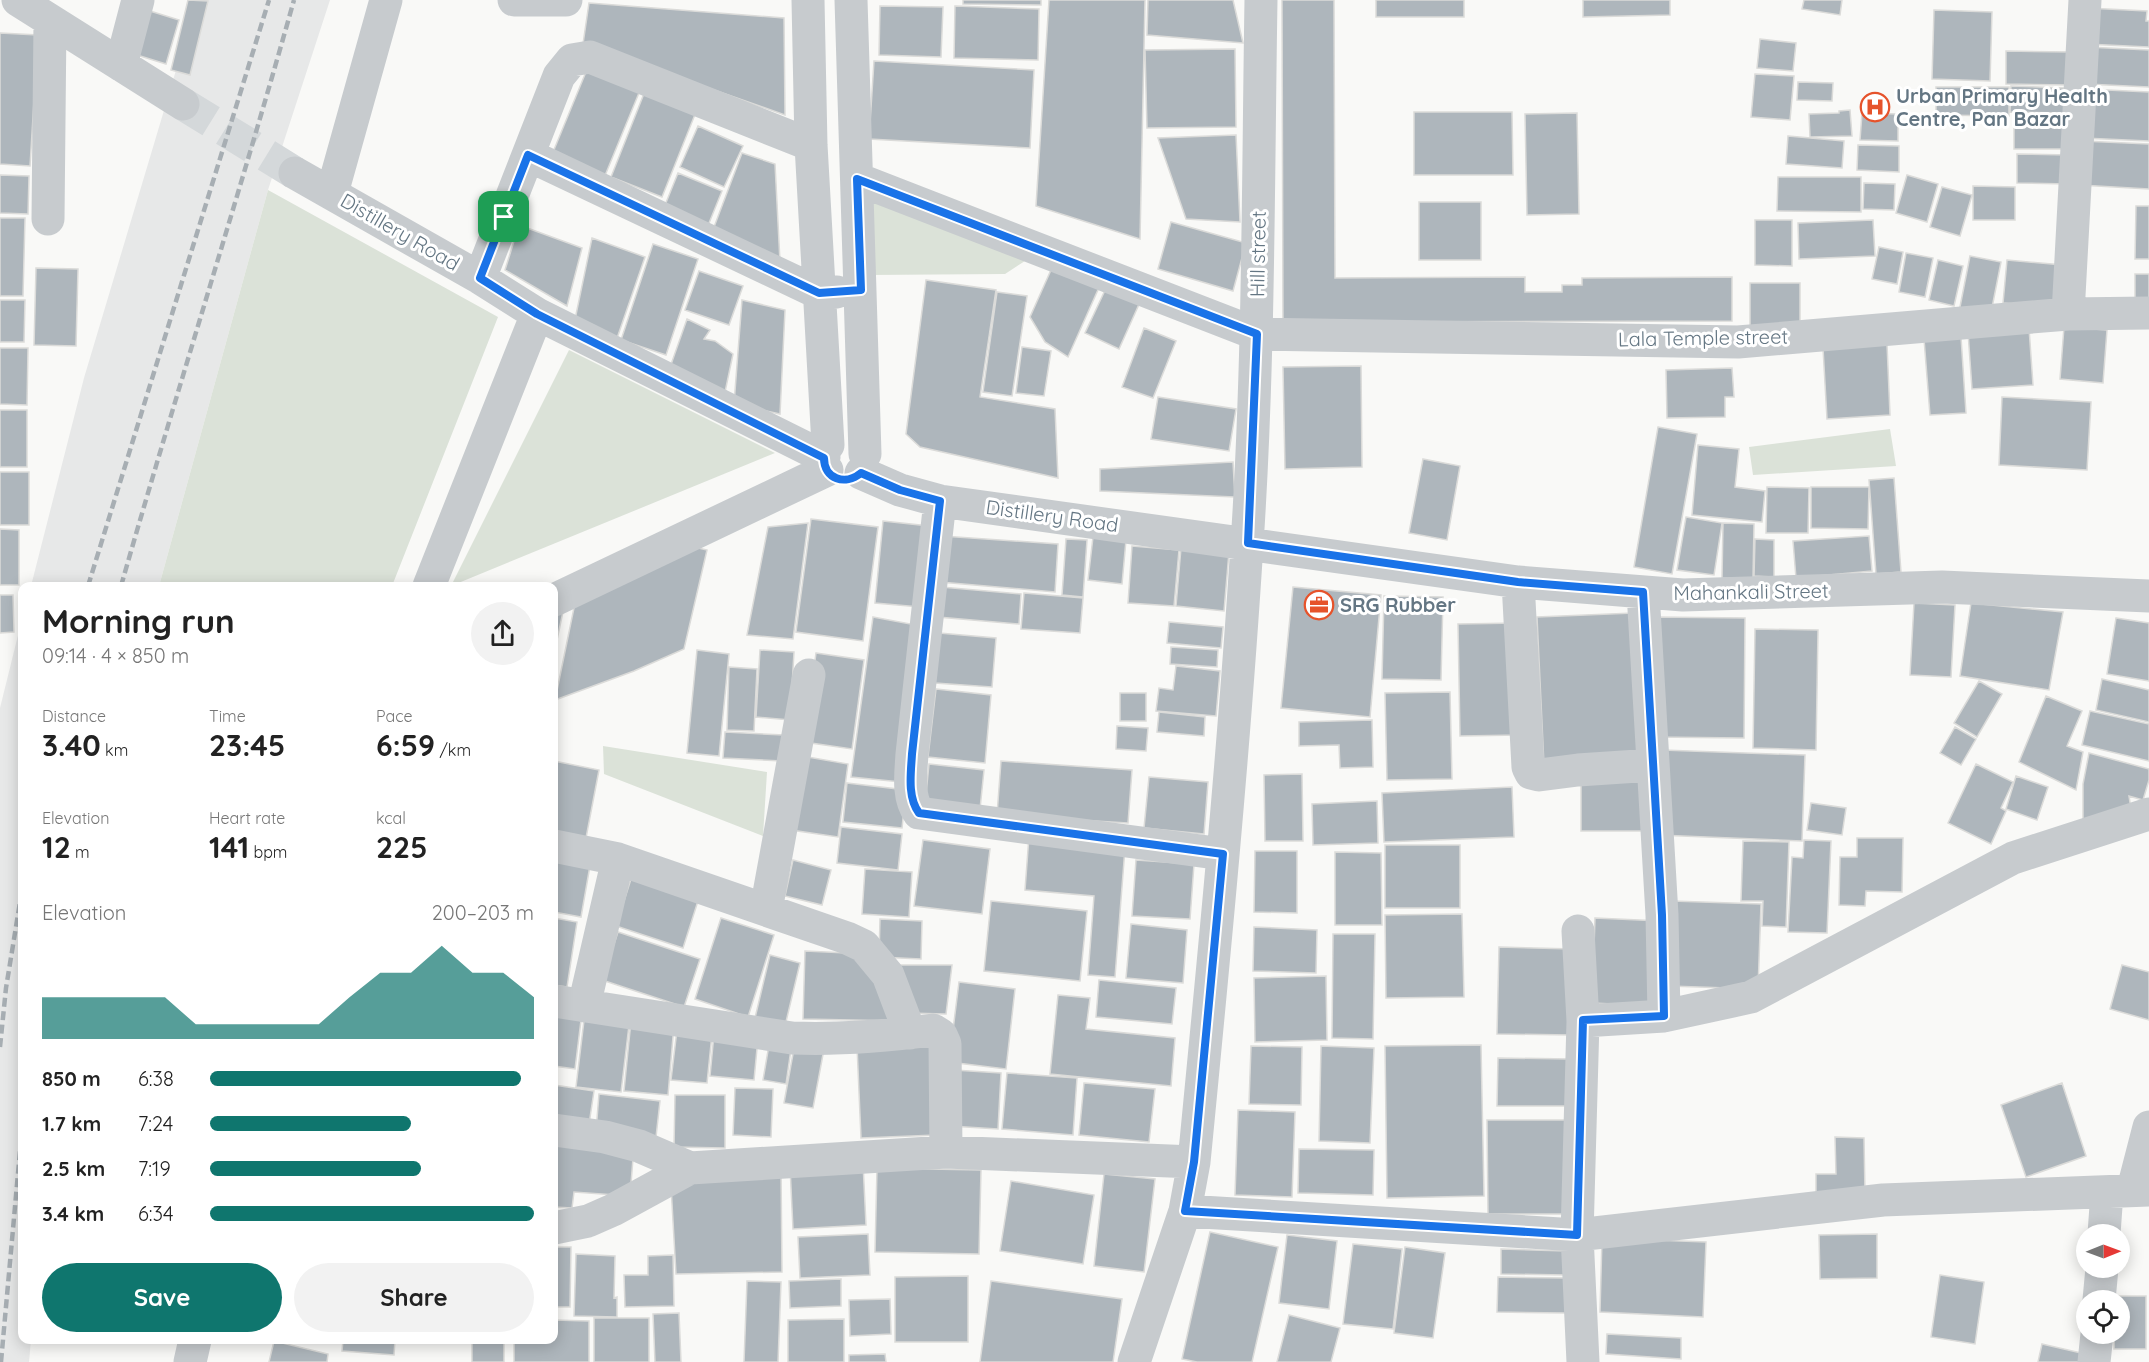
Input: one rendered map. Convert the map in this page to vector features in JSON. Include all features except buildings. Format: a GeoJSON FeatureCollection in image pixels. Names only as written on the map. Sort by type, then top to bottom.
{"type":"FeatureCollection","features":[{"type":"Feature","properties":{"kind":"street"},"geometry":{"type":"LineString","coordinates":[[18,0],[183,104]]}},
{"type":"Feature","properties":{"kind":"street"},"geometry":{"type":"LineString","coordinates":[[121,65],[138,0]]}},
{"type":"Feature","properties":{"kind":"street"},"geometry":{"type":"LineString","coordinates":[[332,193],[386,0]]}},
{"type":"Feature","properties":{"kind":"street"},"geometry":{"type":"LineString","coordinates":[[514,0],[566,0]]}},
{"type":"Feature","properties":{"kind":"street"},"geometry":{"type":"LineString","coordinates":[[558,598],[826,458],[811,145],[808,0]]}},
{"type":"Feature","properties":{"kind":"street"},"geometry":{"type":"LineString","coordinates":[[851,0],[861,290],[863,464]]}},
{"type":"Feature","properties":{"kind":"street","name":"Hill street"},"geometry":{"type":"LineString","coordinates":[[1134,1362],[1185,1211],[1194,1162],[1223,854],[1248,543],[1257,334],[1261,0]]}},
{"type":"Feature","properties":{"kind":"street"},"geometry":{"type":"LineString","coordinates":[[2068,314],[2085,0]]}},
{"type":"Feature","properties":{"kind":"street"},"geometry":{"type":"LineString","coordinates":[[48,219],[50,21]]}},
{"type":"Feature","properties":{"kind":"street"},"geometry":{"type":"LineString","coordinates":[[480,278],[559,76],[572,60],[590,57],[811,145]]}},
{"type":"Feature","properties":{"kind":"street"},"geometry":{"type":"LineString","coordinates":[[528,155],[819,293],[861,290]]}},
{"type":"Feature","properties":{"kind":"street","name":"Distillery Road"},"geometry":{"type":"LineString","coordinates":[[295,173],[480,278],[537,314],[826,458],[831,476],[843,481],[856,478],[863,464],[900,490],[940,501],[1248,543]]}},
{"type":"Feature","properties":{"kind":"street"},"geometry":{"type":"LineString","coordinates":[[857,179],[1257,334]]}},
{"type":"Feature","properties":{"kind":"street","name":"Lala Temple street"},"geometry":{"type":"LineString","coordinates":[[1257,334],[1738,342],[2068,314],[2149,313]]}},
{"type":"Feature","properties":{"kind":"street"},"geometry":{"type":"LineString","coordinates":[[431,582],[537,314]]}},
{"type":"Feature","properties":{"kind":"street"},"geometry":{"type":"LineString","coordinates":[[940,501],[912,754],[914,807],[919,813],[1223,854]]}},
{"type":"Feature","properties":{"kind":"street","name":"Mahankali Street"},"geometry":{"type":"LineString","coordinates":[[1248,543],[1518,582],[1683,595],[1942,587],[2149,596]]}},
{"type":"Feature","properties":{"kind":"street"},"geometry":{"type":"LineString","coordinates":[[1518,582],[1528,767],[1531,772],[1539,775],[1653,765]]}},
{"type":"Feature","properties":{"kind":"street"},"geometry":{"type":"LineString","coordinates":[[1643,592],[1662,915],[1664,1016]]}},
{"type":"Feature","properties":{"kind":"street"},"geometry":{"type":"LineString","coordinates":[[766,910],[809,675]]}},
{"type":"Feature","properties":{"kind":"street"},"geometry":{"type":"LineString","coordinates":[[1583,1020],[1664,1016],[1751,997],[2013,858],[2149,814]]}},
{"type":"Feature","properties":{"kind":"street"},"geometry":{"type":"LineString","coordinates":[[558,847],[618,860],[847,938],[864,946],[888,975],[910,1033]]}},
{"type":"Feature","properties":{"kind":"street"},"geometry":{"type":"LineString","coordinates":[[618,860],[569,1004],[792,1038],[827,1039],[933,1030],[941,1035],[945,1044],[946,1152]]}},
{"type":"Feature","properties":{"kind":"street"},"geometry":{"type":"LineString","coordinates":[[1578,931],[1583,1020],[1577,1235],[1582,1362]]}},
{"type":"Feature","properties":{"kind":"street"},"geometry":{"type":"LineString","coordinates":[[2110,1224],[2130,1190],[2149,1127]]}},
{"type":"Feature","properties":{"kind":"street"},"geometry":{"type":"LineString","coordinates":[[558,1131],[639,1146],[690,1168]]}},
{"type":"Feature","properties":{"kind":"street"},"geometry":{"type":"LineString","coordinates":[[558,1227],[588,1221],[613,1210],[690,1168],[946,1152],[1194,1162]]}},
{"type":"Feature","properties":{"kind":"street"},"geometry":{"type":"LineString","coordinates":[[1185,1211],[1577,1235],[1883,1200],[2130,1190]]}},
{"type":"Feature","properties":{"kind":"street"},"geometry":{"type":"LineString","coordinates":[[190,1362],[194,1344]]}},
{"type":"Feature","properties":{"kind":"street"},"geometry":{"type":"LineString","coordinates":[[2094,1362],[2096,1344]]}},
{"type":"Feature","properties":{"kind":"shaded area"},"geometry":{"type":"Polygon","coordinates":[[[197,0],[330,0],[268,190],[160,582],[32,582],[84,378],[197,0]]]}},
{"type":"Feature","properties":{"kind":"shaded area"},"geometry":{"type":"Polygon","coordinates":[[[867,189],[1045,248],[1005,274],[868,275],[867,189]]]}},
{"type":"Feature","properties":{"kind":"shaded area"},"geometry":{"type":"Polygon","coordinates":[[[268,190],[498,317],[394,582],[160,582],[268,190]]]}},
{"type":"Feature","properties":{"kind":"shaded area"},"geometry":{"type":"Polygon","coordinates":[[[569,350],[775,453],[461,582],[453,582],[569,350]]]}},
{"type":"Feature","properties":{"kind":"shaded area"},"geometry":{"type":"Polygon","coordinates":[[[1890,429],[1896,466],[1753,475],[1749,447],[1890,429]]]}},
{"type":"Feature","properties":{"kind":"shaded area"},"geometry":{"type":"Polygon","coordinates":[[[18,635],[18,1344],[31,1344],[29,1362],[0,1362],[0,708],[18,635]]]}},
{"type":"Feature","properties":{"kind":"shaded area"},"geometry":{"type":"Polygon","coordinates":[[[603,746],[767,772],[763,836],[604,774],[603,746]]]}},
{"type":"Feature","properties":{"kind":"tunnel"},"geometry":{"type":"LineString","coordinates":[[183,104],[295,173]]}},
{"type":"Feature","properties":{"kind":"railway"},"geometry":{"type":"LineString","coordinates":[[89,582],[269,0]]}},
{"type":"Feature","properties":{"kind":"railway"},"geometry":{"type":"LineString","coordinates":[[122,582],[294,0]]}},
{"type":"Feature","properties":{"kind":"railway"},"geometry":{"type":"LineString","coordinates":[[0,1047],[6,988],[18,914]]}},
{"type":"Feature","properties":{"kind":"railway"},"geometry":{"type":"LineString","coordinates":[[1,1362],[18,1173]]}},
{"type":"Feature","properties":{"kind":"place","name":"Urban Primary Health Centre, Pan Bazar"},"geometry":{"type":"Point","coordinates":[1875,107]}},
{"type":"Feature","properties":{"kind":"place","name":"SRG Rubber"},"geometry":{"type":"Point","coordinates":[1319,605]}},
{"type":"Feature","properties":{"kind":"route"},"geometry":{"type":"LineString","coordinates":[[528,155],[819,293],[861,290],[857,179],[1257,334],[1248,543],[1518,582],[1643,592],[1662,915],[1664,1016],[1583,1020],[1577,1235],[1185,1211],[1194,1162],[1223,854],[919,813],[914,807],[910,777],[940,501],[900,490],[861,473],[850,480],[837,479],[827,470],[824,458],[537,314],[480,278],[504,217],[528,155]]}}]}
